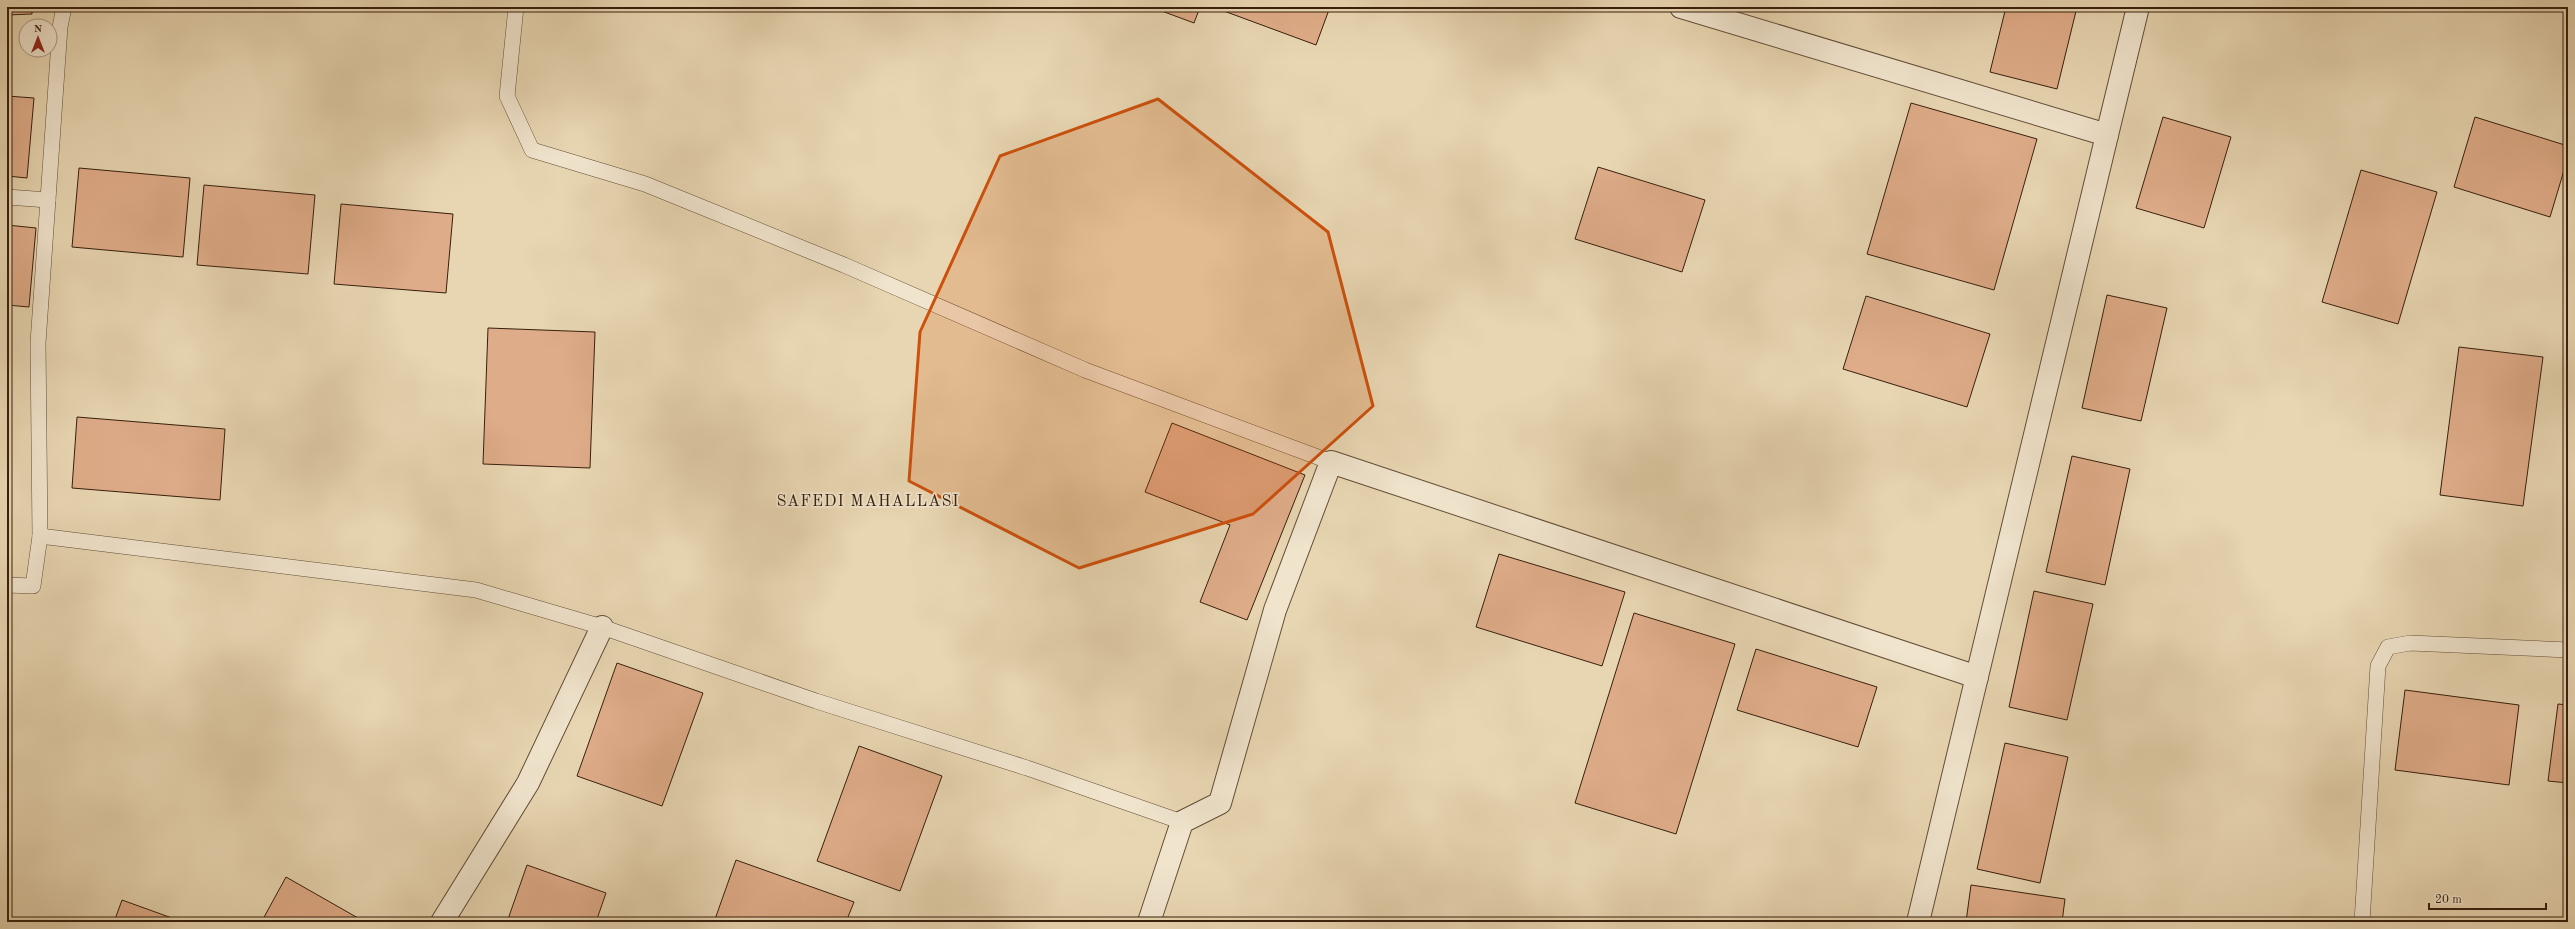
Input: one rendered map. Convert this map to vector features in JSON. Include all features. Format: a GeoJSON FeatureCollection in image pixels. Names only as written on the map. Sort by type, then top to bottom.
{"type":"FeatureCollection","features":[{"type":"Feature","properties":{"kind":"street"},"geometry":{"type":"LineString","coordinates":[[1681,7],[2107,135]]}},
{"type":"Feature","properties":{"kind":"street"},"geometry":{"type":"LineString","coordinates":[[1918,922],[2138,7]]}},
{"type":"Feature","properties":{"kind":"street"},"geometry":{"type":"LineString","coordinates":[[1149,922],[1182,822],[1220,803],[1275,610],[1331,462],[1976,677]]}},
{"type":"Feature","properties":{"kind":"street"},"geometry":{"type":"LineString","coordinates":[[442,922],[528,783],[602,627]]}},
{"type":"Feature","properties":{"kind":"lane"},"geometry":{"type":"LineString","coordinates":[[7,585],[33,586],[40,536],[38,343],[60,28],[64,7]]}},
{"type":"Feature","properties":{"kind":"lane"},"geometry":{"type":"LineString","coordinates":[[516,7],[507,96],[532,150],[645,184],[844,265],[1085,370],[1331,462]]}},
{"type":"Feature","properties":{"kind":"lane"},"geometry":{"type":"LineString","coordinates":[[7,197],[48,200]]}},
{"type":"Feature","properties":{"kind":"lane"},"geometry":{"type":"LineString","coordinates":[[40,536],[476,590],[602,627],[816,701],[1027,768],[1182,822]]}},
{"type":"Feature","properties":{"kind":"lane"},"geometry":{"type":"LineString","coordinates":[[2362,922],[2378,666],[2388,647],[2410,643],[2568,650]]}},
{"type":"Feature","properties":{"kind":"highlighted area"},"geometry":{"type":"Polygon","coordinates":[[[1158,99],[1328,232],[1373,406],[1253,514],[1079,568],[909,481],[920,332],[1000,156],[1158,99]]]}},
{"type":"Feature","properties":{"kind":"building"},"geometry":{"type":"Polygon","coordinates":[[[7,7],[32,7],[32,14],[7,15],[7,7]]]}},
{"type":"Feature","properties":{"kind":"building"},"geometry":{"type":"Polygon","coordinates":[[[1151,7],[1200,7],[1194,23],[1151,7]]]}},
{"type":"Feature","properties":{"kind":"building"},"geometry":{"type":"Polygon","coordinates":[[[1213,7],[1330,7],[1316,45],[1213,7]]]}},
{"type":"Feature","properties":{"kind":"building"},"geometry":{"type":"Polygon","coordinates":[[[2006,7],[2077,7],[2057,89],[1990,72],[2006,7]]]}},
{"type":"Feature","properties":{"kind":"building"},"geometry":{"type":"Polygon","coordinates":[[[7,96],[34,98],[27,178],[7,176],[7,96]]]}},
{"type":"Feature","properties":{"kind":"building"},"geometry":{"type":"Polygon","coordinates":[[[1911,103],[2037,139],[1994,290],[1867,254],[1911,103]]]}},
{"type":"Feature","properties":{"kind":"building"},"geometry":{"type":"Polygon","coordinates":[[[2163,117],[2231,137],[2204,228],[2136,208],[2163,117]]]}},
{"type":"Feature","properties":{"kind":"building"},"geometry":{"type":"Polygon","coordinates":[[[2475,117],[2568,146],[2568,157],[2550,217],[2454,187],[2475,117]]]}},
{"type":"Feature","properties":{"kind":"building"},"geometry":{"type":"Polygon","coordinates":[[[1598,167],[1705,200],[1682,272],[1575,239],[1598,167]]]}},
{"type":"Feature","properties":{"kind":"building"},"geometry":{"type":"Polygon","coordinates":[[[79,168],[190,178],[183,257],[72,247],[79,168]]]}},
{"type":"Feature","properties":{"kind":"building"},"geometry":{"type":"Polygon","coordinates":[[[2361,170],[2437,192],[2398,324],[2322,302],[2361,170]]]}},
{"type":"Feature","properties":{"kind":"building"},"geometry":{"type":"Polygon","coordinates":[[[204,185],[315,195],[308,274],[197,265],[204,185]]]}},
{"type":"Feature","properties":{"kind":"building"},"geometry":{"type":"Polygon","coordinates":[[[341,204],[453,214],[446,293],[334,284],[341,204]]]}},
{"type":"Feature","properties":{"kind":"building"},"geometry":{"type":"Polygon","coordinates":[[[7,225],[36,228],[29,307],[7,305],[7,225]]]}},
{"type":"Feature","properties":{"kind":"building"},"geometry":{"type":"Polygon","coordinates":[[[2107,295],[2167,308],[2141,421],[2082,408],[2107,295]]]}},
{"type":"Feature","properties":{"kind":"building"},"geometry":{"type":"Polygon","coordinates":[[[1866,296],[1990,334],[1967,407],[1843,369],[1866,296]]]}},
{"type":"Feature","properties":{"kind":"building"},"geometry":{"type":"Polygon","coordinates":[[[488,328],[595,332],[590,468],[483,464],[488,328]]]}},
{"type":"Feature","properties":{"kind":"building"},"geometry":{"type":"Polygon","coordinates":[[[2459,347],[2543,357],[2523,506],[2440,495],[2459,347]]]}},
{"type":"Feature","properties":{"kind":"building"},"geometry":{"type":"Polygon","coordinates":[[[77,417],[225,429],[220,500],[72,488],[77,417]]]}},
{"type":"Feature","properties":{"kind":"building"},"geometry":{"type":"Polygon","coordinates":[[[1172,423],[1305,475],[1247,620],[1200,602],[1230,525],[1145,492],[1172,423]]]}},
{"type":"Feature","properties":{"kind":"building"},"geometry":{"type":"Polygon","coordinates":[[[2072,456],[2130,469],[2105,585],[2046,572],[2072,456]]]}},
{"type":"Feature","properties":{"kind":"building"},"geometry":{"type":"Polygon","coordinates":[[[1499,554],[1625,592],[1602,666],[1476,627],[1499,554]]]}},
{"type":"Feature","properties":{"kind":"building"},"geometry":{"type":"Polygon","coordinates":[[[2034,591],[2093,604],[2067,720],[2009,707],[2034,591]]]}},
{"type":"Feature","properties":{"kind":"building"},"geometry":{"type":"Polygon","coordinates":[[[1634,613],[1735,644],[1676,834],[1575,803],[1634,613]]]}},
{"type":"Feature","properties":{"kind":"building"},"geometry":{"type":"Polygon","coordinates":[[[1756,649],[1877,687],[1858,747],[1737,710],[1756,649]]]}},
{"type":"Feature","properties":{"kind":"building"},"geometry":{"type":"Polygon","coordinates":[[[617,663],[703,693],[662,806],[577,776],[617,663]]]}},
{"type":"Feature","properties":{"kind":"building"},"geometry":{"type":"Polygon","coordinates":[[[2405,690],[2519,705],[2509,785],[2395,770],[2405,690]]]}},
{"type":"Feature","properties":{"kind":"building"},"geometry":{"type":"Polygon","coordinates":[[[2558,704],[2568,705],[2568,783],[2548,781],[2558,704]]]}},
{"type":"Feature","properties":{"kind":"building"},"geometry":{"type":"Polygon","coordinates":[[[2005,743],[2068,757],[2040,883],[1977,869],[2005,743]]]}},
{"type":"Feature","properties":{"kind":"building"},"geometry":{"type":"Polygon","coordinates":[[[859,746],[942,776],[900,891],[817,861],[859,746]]]}},
{"type":"Feature","properties":{"kind":"building"},"geometry":{"type":"Polygon","coordinates":[[[736,860],[854,902],[846,922],[714,922],[736,860]]]}},
{"type":"Feature","properties":{"kind":"building"},"geometry":{"type":"Polygon","coordinates":[[[527,865],[606,893],[596,922],[507,922],[527,865]]]}},
{"type":"Feature","properties":{"kind":"building"},"geometry":{"type":"Polygon","coordinates":[[[286,877],[365,922],[269,922],[263,919],[286,877]]]}},
{"type":"Feature","properties":{"kind":"building"},"geometry":{"type":"Polygon","coordinates":[[[1971,885],[2065,899],[2062,922],[1966,922],[1971,885]]]}},
{"type":"Feature","properties":{"kind":"building"},"geometry":{"type":"Polygon","coordinates":[[[122,900],[183,922],[114,922],[122,900]]]}},
{"type":"Feature","properties":{"kind":"district","name":"SAFEDI MAHALLASI"},"geometry":{"type":"Point","coordinates":[868,502]}}]}
